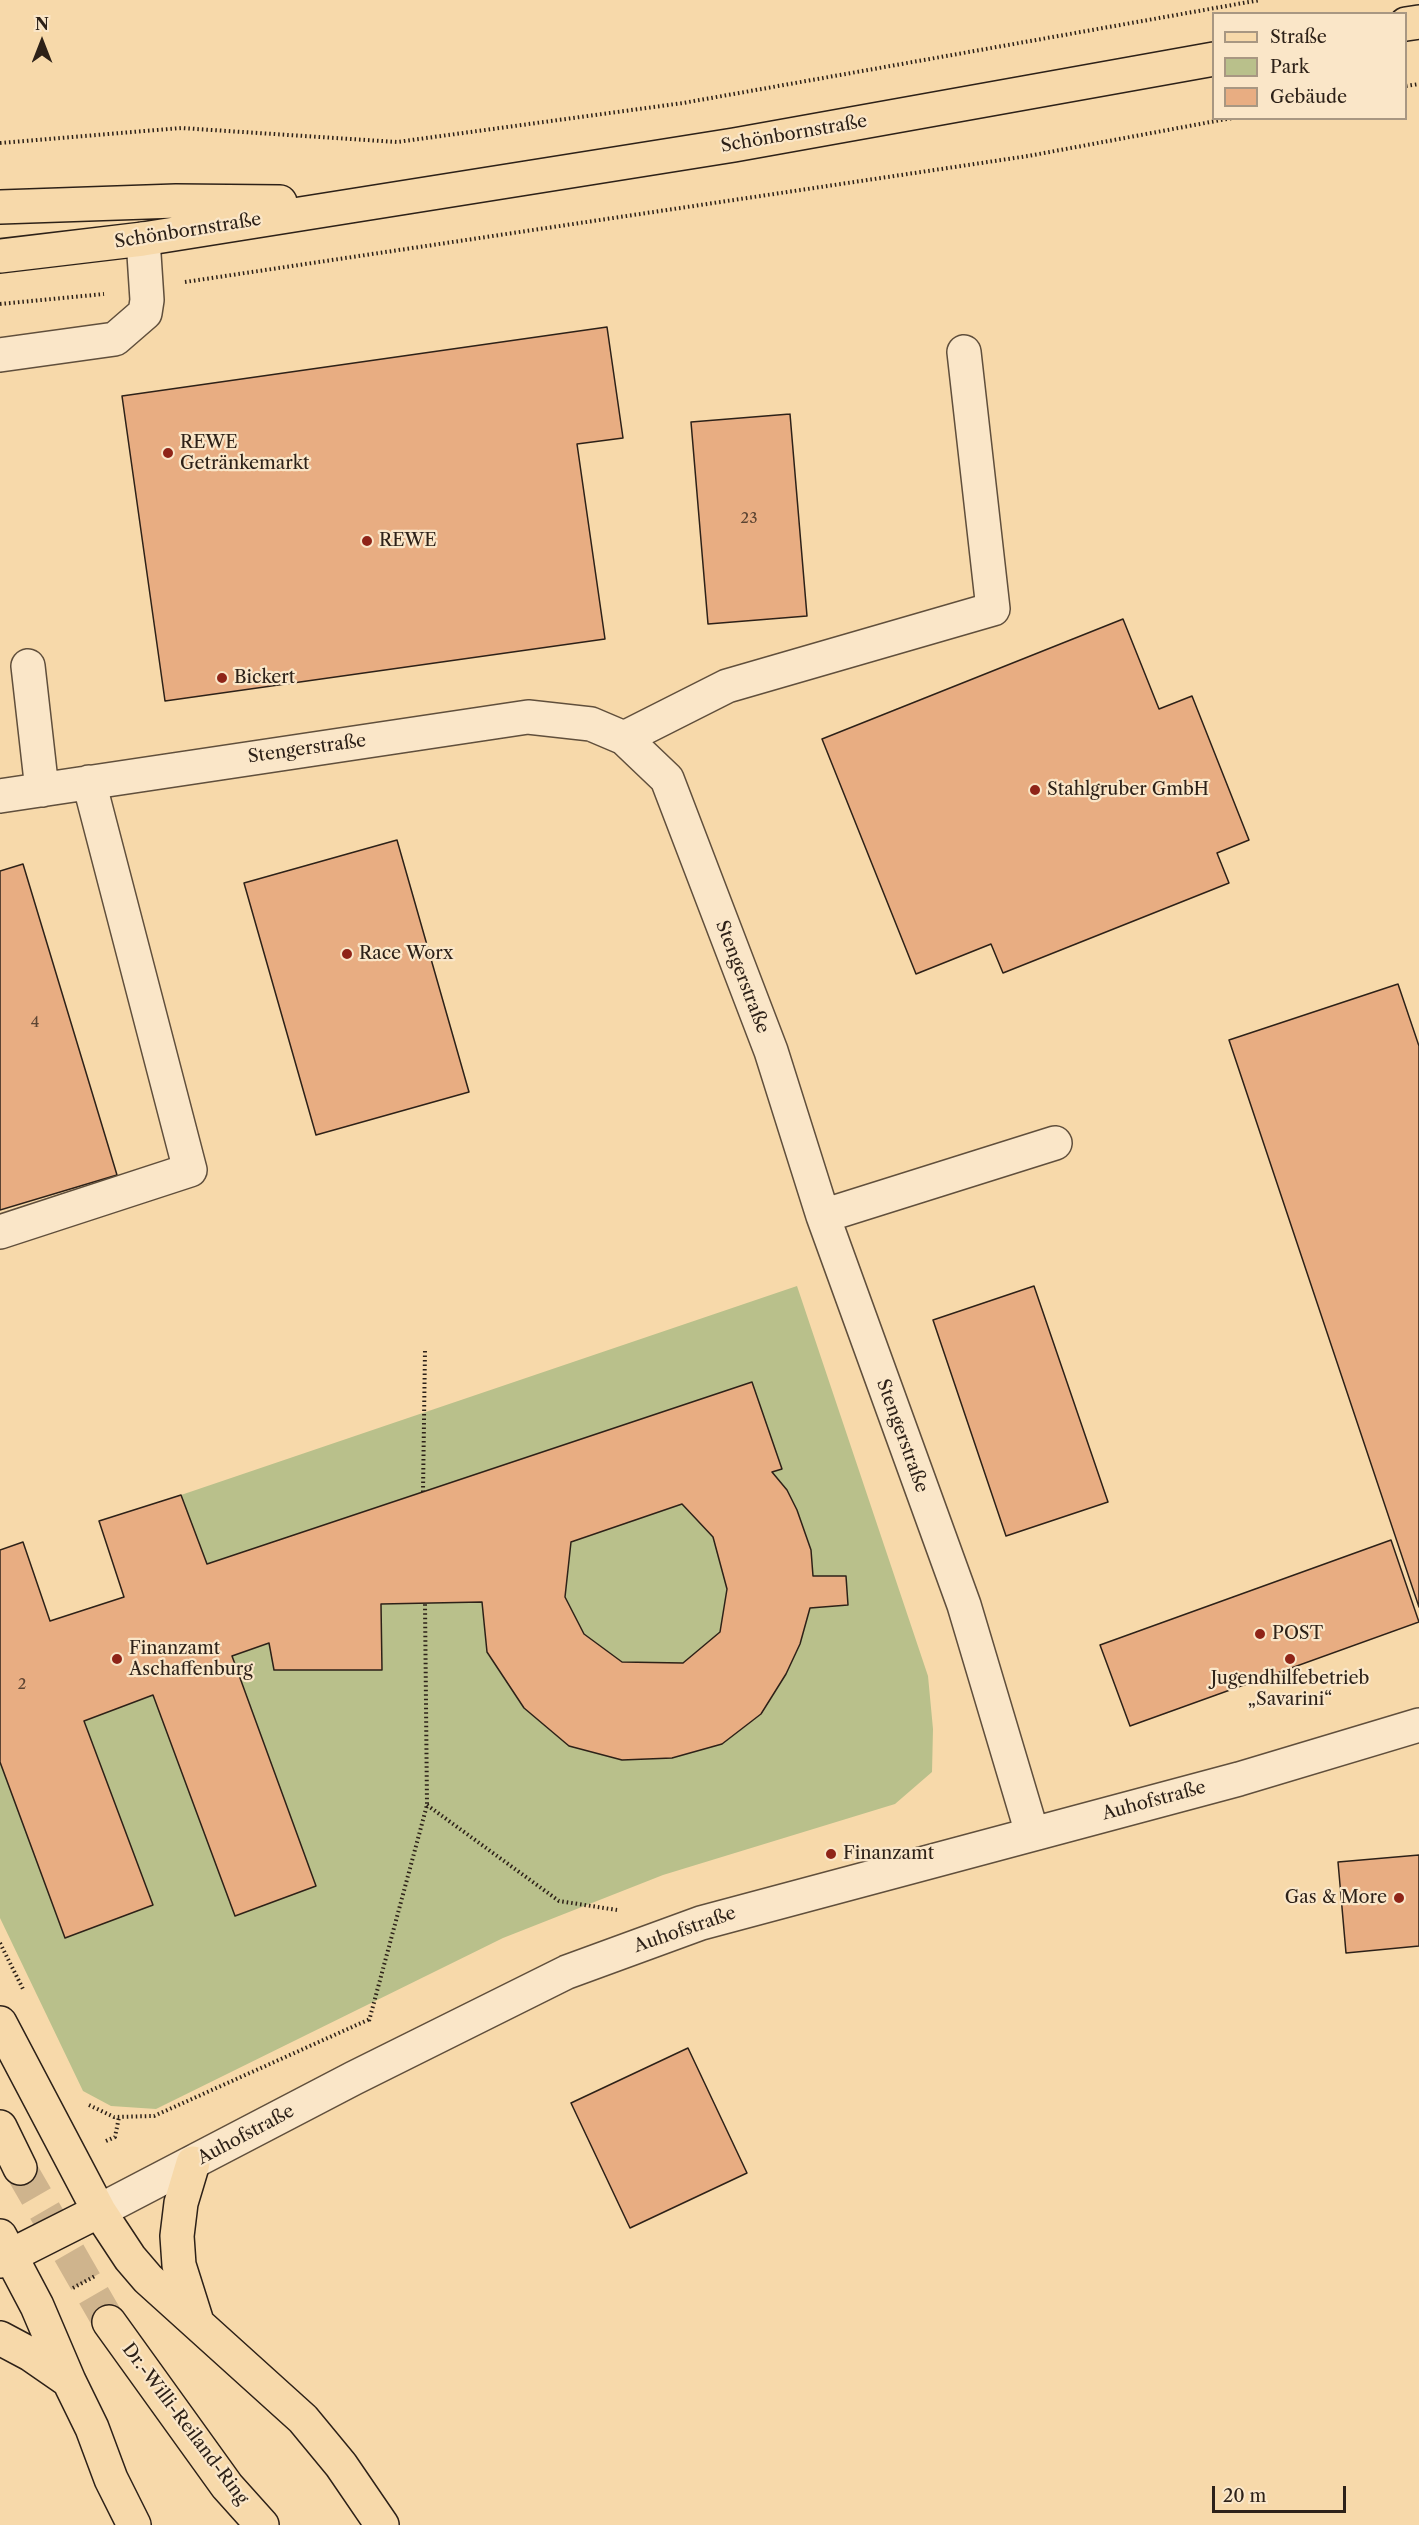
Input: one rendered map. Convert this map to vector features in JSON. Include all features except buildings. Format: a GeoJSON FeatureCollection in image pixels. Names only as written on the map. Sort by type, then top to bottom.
{"type":"FeatureCollection","features":[{"type":"Feature","properties":{"kind":"main road","name":"Schönbornstraße"},"geometry":{"type":"LineString","coordinates":[[0,256],[143,239],[734,145],[1212,59]]}},
{"type":"Feature","properties":{"kind":"main road","name":"Schönbornstraße"},"geometry":{"type":"LineString","coordinates":[[0,207],[176,201],[375,202]]}},
{"type":"Feature","properties":{"kind":"main road"},"geometry":{"type":"LineString","coordinates":[[0,2023],[99,2211],[130,2258],[148,2279],[303,2419],[341,2465],[382,2525]]}},
{"type":"Feature","properties":{"kind":"main road"},"geometry":{"type":"LineString","coordinates":[[0,2127],[20,2168]]}},
{"type":"Feature","properties":{"kind":"main road"},"geometry":{"type":"LineString","coordinates":[[193,2163],[181,2203],[177,2236],[179,2265],[186,2293],[198,2324]]}},
{"type":"Feature","properties":{"kind":"main road","name":"Auhofstraße"},"geometry":{"type":"LineString","coordinates":[[4,2251],[99,2211]]}},
{"type":"Feature","properties":{"kind":"main road"},"geometry":{"type":"LineString","coordinates":[[4,2251],[38,2306],[69,2381],[92,2428],[111,2479],[134,2525]]}},
{"type":"Feature","properties":{"kind":"main road","name":"Dr.-Willi-Reiland-Ring"},"geometry":{"type":"LineString","coordinates":[[109,2322],[227,2486],[262,2525]]}},
{"type":"Feature","properties":{"kind":"main road"},"geometry":{"type":"LineString","coordinates":[[0,2338],[30,2354],[69,2381]]}},
{"type":"Feature","properties":{"kind":"street"},"geometry":{"type":"LineString","coordinates":[[0,355],[115,339],[145,313],[147,300],[143,239]]}},
{"type":"Feature","properties":{"kind":"street"},"geometry":{"type":"LineString","coordinates":[[624,738],[727,686],[993,609],[964,352]]}},
{"type":"Feature","properties":{"kind":"street"},"geometry":{"type":"LineString","coordinates":[[28,666],[42,790]]}},
{"type":"Feature","properties":{"kind":"street","name":"Stengerstraße"},"geometry":{"type":"LineString","coordinates":[[0,796],[528,717],[591,723],[624,738],[667,779],[771,1052],[823,1216],[964,1605],[1032,1833]]}},
{"type":"Feature","properties":{"kind":"street"},"geometry":{"type":"LineString","coordinates":[[0,1232],[190,1170],[89,782]]}},
{"type":"Feature","properties":{"kind":"street"},"geometry":{"type":"LineString","coordinates":[[823,1216],[1055,1143]]}},
{"type":"Feature","properties":{"kind":"street","name":"Auhofstraße"},"geometry":{"type":"LineString","coordinates":[[99,2211],[354,2078],[567,1972],[679,1931],[769,1904],[1239,1779],[1419,1725]]}},
{"type":"Feature","properties":{"kind":"path"},"geometry":{"type":"LineString","coordinates":[[0,142],[181,128],[397,142],[683,103],[1260,0]]}},
{"type":"Feature","properties":{"kind":"path"},"geometry":{"type":"LineString","coordinates":[[0,304],[145,288],[1028,156],[1222,120]]}},
{"type":"Feature","properties":{"kind":"path"},"geometry":{"type":"LineString","coordinates":[[423,1492],[425,1350]]}},
{"type":"Feature","properties":{"kind":"path"},"geometry":{"type":"LineString","coordinates":[[354,2078],[427,1805],[425,1603]]}},
{"type":"Feature","properties":{"kind":"path"},"geometry":{"type":"LineString","coordinates":[[427,1805],[559,1901],[624,1911]]}},
{"type":"Feature","properties":{"kind":"path"},"geometry":{"type":"LineString","coordinates":[[0,1943],[26,1994]]}},
{"type":"Feature","properties":{"kind":"path"},"geometry":{"type":"LineString","coordinates":[[81,2102],[114,2117],[154,2116],[370,2019]]}},
{"type":"Feature","properties":{"kind":"path"},"geometry":{"type":"LineString","coordinates":[[38,2306],[130,2258]]}},
{"type":"Feature","properties":{"kind":"green space"},"geometry":{"type":"Polygon","coordinates":[[[797,1286],[928,1676],[933,1729],[932,1772],[895,1804],[663,1875],[503,1938],[156,2109],[111,2106],[83,2091],[0,1918],[0,1762],[65,1937],[153,1905],[84,1721],[153,1695],[235,1916],[315,1886],[232,1656],[269,1643],[275,1670],[381,1670],[381,1604],[482,1602],[487,1652],[524,1708],[569,1746],[622,1760],[672,1758],[722,1744],[762,1714],[786,1674],[800,1644],[810,1608],[848,1605],[846,1576],[813,1576],[811,1550],[797,1510],[787,1490],[772,1472],[782,1469],[752,1383],[207,1564],[181,1495],[797,1286]]]}},
{"type":"Feature","properties":{"kind":"green space"},"geometry":{"type":"Polygon","coordinates":[[[682,1504],[713,1537],[727,1589],[720,1632],[683,1663],[622,1662],[584,1634],[565,1597],[571,1542],[682,1504]]]}},
{"type":"Feature","properties":{"kind":"tunnel"},"geometry":{"type":"LineString","coordinates":[[20,2168],[109,2322]]}},
{"type":"Feature","properties":{"kind":"place","name":"REWE Getränkemarkt"},"geometry":{"type":"Point","coordinates":[168,453]}},
{"type":"Feature","properties":{"kind":"place","name":"REWE"},"geometry":{"type":"Point","coordinates":[367,541]}},
{"type":"Feature","properties":{"kind":"place","name":"Bickert"},"geometry":{"type":"Point","coordinates":[222,678]}},
{"type":"Feature","properties":{"kind":"place","name":"Stahlgruber GmbH"},"geometry":{"type":"Point","coordinates":[1035,790]}},
{"type":"Feature","properties":{"kind":"place","name":"Race Worx"},"geometry":{"type":"Point","coordinates":[347,954]}},
{"type":"Feature","properties":{"kind":"place","name":"POST"},"geometry":{"type":"Point","coordinates":[1260,1634]}},
{"type":"Feature","properties":{"kind":"place","name":"Finanzamt Aschaffenburg"},"geometry":{"type":"Point","coordinates":[117,1659]}},
{"type":"Feature","properties":{"kind":"place","name":"Jugendhilfebetrieb „Savarini“"},"geometry":{"type":"Point","coordinates":[1290,1659]}},
{"type":"Feature","properties":{"kind":"place","name":"Finanzamt"},"geometry":{"type":"Point","coordinates":[831,1854]}},
{"type":"Feature","properties":{"kind":"place","name":"Gas & More"},"geometry":{"type":"Point","coordinates":[1399,1898]}}]}
